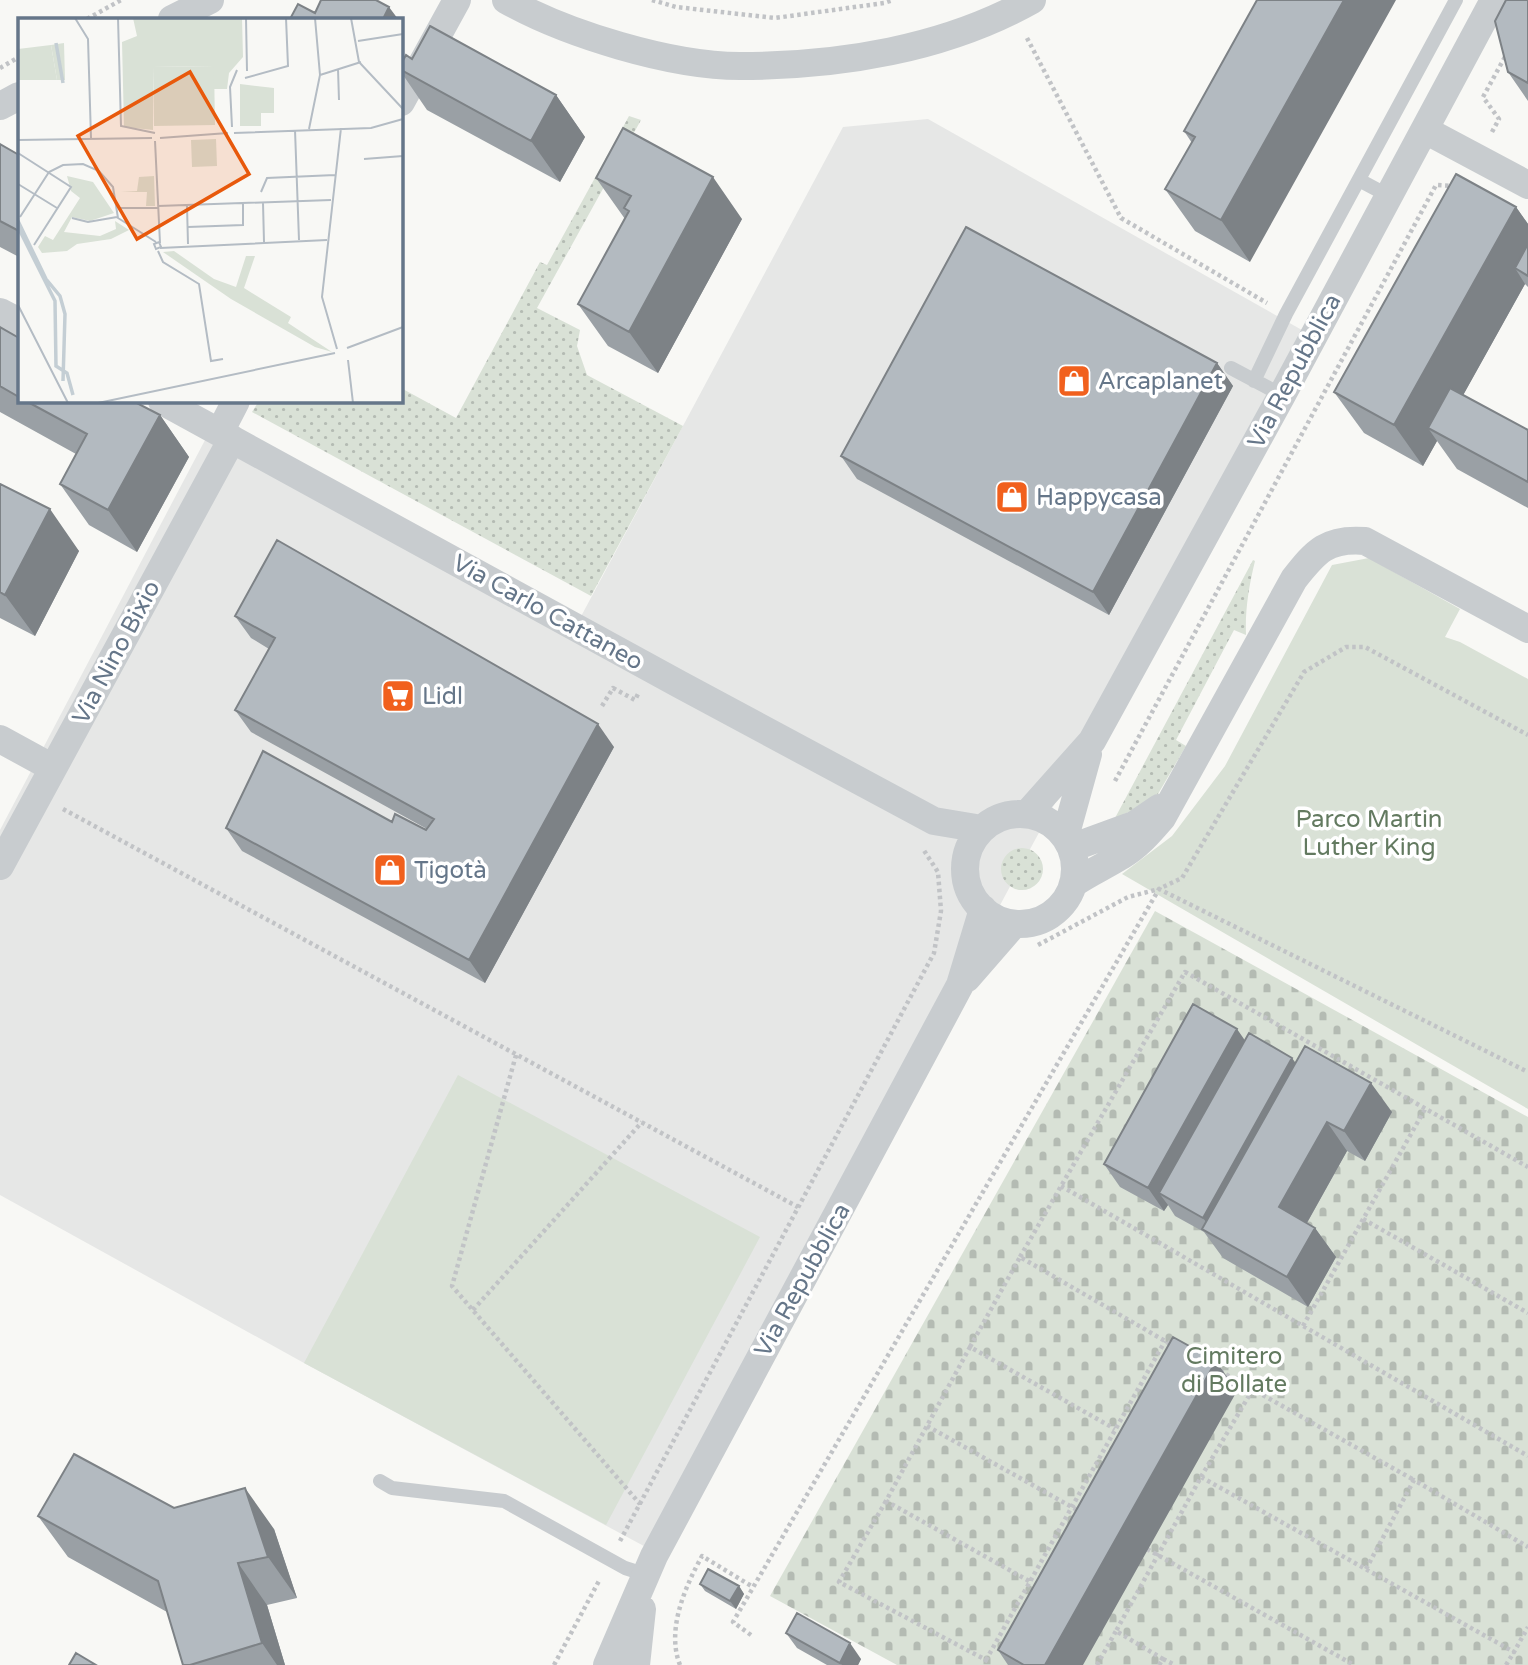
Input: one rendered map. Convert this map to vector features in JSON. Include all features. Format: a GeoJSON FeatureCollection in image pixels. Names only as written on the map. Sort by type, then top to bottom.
{"type":"FeatureCollection","features":[{"type":"Feature","properties":{"kind":"street"},"geometry":{"type":"LineString","coordinates":[[174,18],[210,0]]}},
{"type":"Feature","properties":{"kind":"street"},"geometry":{"type":"LineString","coordinates":[[402,100],[457,0]]}},
{"type":"Feature","properties":{"kind":"street"},"geometry":{"type":"LineString","coordinates":[[506,0],[541,17],[634,50],[685,60],[738,66],[850,59],[927,42],[1022,5]]}},
{"type":"Feature","properties":{"kind":"street","name":"Via Repubblica"},"geometry":{"type":"LineString","coordinates":[[1027,814],[1062,778],[1091,741],[1282,395],[1494,0]]}},
{"type":"Feature","properties":{"kind":"street"},"geometry":{"type":"LineString","coordinates":[[0,106],[18,97]]}},
{"type":"Feature","properties":{"kind":"street"},"geometry":{"type":"LineString","coordinates":[[1424,130],[1528,185]]}},
{"type":"Feature","properties":{"kind":"street"},"geometry":{"type":"LineString","coordinates":[[0,312],[18,321]]}},
{"type":"Feature","properties":{"kind":"street","name":"Via Carlo Cattaneo"},"geometry":{"type":"LineString","coordinates":[[164,402],[671,680],[927,833],[966,860]]}},
{"type":"Feature","properties":{"kind":"street","name":"Via Nino Bixio"},"geometry":{"type":"LineString","coordinates":[[0,866],[226,436],[236,402]]}},
{"type":"Feature","properties":{"kind":"street"},"geometry":{"type":"LineString","coordinates":[[1073,884],[1122,856],[1162,818],[1180,790],[1294,579],[1312,556],[1330,545],[1344,539],[1365,541],[1528,629]]}},
{"type":"Feature","properties":{"kind":"street"},"geometry":{"type":"LineString","coordinates":[[0,739],[53,768]]}},
{"type":"Feature","properties":{"kind":"street","name":"Via Repubblica"},"geometry":{"type":"LineString","coordinates":[[1068,842],[1091,741]]}},
{"type":"Feature","properties":{"kind":"street"},"geometry":{"type":"LineString","coordinates":[[1068,842],[1134,825],[1180,790]]}},
{"type":"Feature","properties":{"kind":"street"},"geometry":{"type":"LineString","coordinates":[[1011,814],[1027,814],[1042,818],[1055,826],[1068,842],[1076,866],[1073,884],[1065,902],[1051,915],[1034,922],[1014,924],[997,919],[983,909],[972,895],[966,878],[966,860],[972,844],[982,830],[995,820],[1011,814]]}},
{"type":"Feature","properties":{"kind":"street","name":"Via Carlo Cattaneo"},"geometry":{"type":"LineString","coordinates":[[927,833],[982,830]]}},
{"type":"Feature","properties":{"kind":"street","name":"Via Repubblica"},"geometry":{"type":"LineString","coordinates":[[607,1665],[654,1556],[960,985],[983,909]]}},
{"type":"Feature","properties":{"kind":"street","name":"Via Repubblica"},"geometry":{"type":"LineString","coordinates":[[960,985],[1014,924]]}},
{"type":"Feature","properties":{"kind":"street","name":"Via Repubblica"},"geometry":{"type":"LineString","coordinates":[[636,1665],[647,1575]]}},
{"type":"Feature","properties":{"kind":"lane"},"geometry":{"type":"LineString","coordinates":[[1254,381],[1286,314],[1456,0]]}},
{"type":"Feature","properties":{"kind":"lane"},"geometry":{"type":"LineString","coordinates":[[1359,180],[1388,196]]}},
{"type":"Feature","properties":{"kind":"lane"},"geometry":{"type":"LineString","coordinates":[[1231,369],[1282,395]]}},
{"type":"Feature","properties":{"kind":"lane"},"geometry":{"type":"LineString","coordinates":[[380,1481],[392,1488],[504,1501],[610,1559],[647,1575]]}},
{"type":"Feature","properties":{"kind":"path"},"geometry":{"type":"LineString","coordinates":[[89,18],[121,0]]}},
{"type":"Feature","properties":{"kind":"path"},"geometry":{"type":"LineString","coordinates":[[652,0],[676,7],[775,18],[893,0]]}},
{"type":"Feature","properties":{"kind":"path"},"geometry":{"type":"LineString","coordinates":[[1022,5],[1121,218],[1286,314]]}},
{"type":"Feature","properties":{"kind":"path"},"geometry":{"type":"LineString","coordinates":[[1112,786],[1436,185],[1463,186],[1499,119],[1483,97],[1509,50]]}},
{"type":"Feature","properties":{"kind":"path"},"geometry":{"type":"LineString","coordinates":[[0,68],[18,58]]}},
{"type":"Feature","properties":{"kind":"path"},"geometry":{"type":"LineString","coordinates":[[1030,950],[1128,897],[1159,889],[1182,878],[1304,672],[1346,647],[1365,647],[1398,662],[1528,735]]}},
{"type":"Feature","properties":{"kind":"path"},"geometry":{"type":"LineString","coordinates":[[602,706],[613,688],[635,700],[640,690]]}},
{"type":"Feature","properties":{"kind":"path"},"geometry":{"type":"LineString","coordinates":[[38,796],[799,1207]]}},
{"type":"Feature","properties":{"kind":"path"},"geometry":{"type":"LineString","coordinates":[[554,1665],[934,953],[941,911],[938,872],[927,833]]}},
{"type":"Feature","properties":{"kind":"path"},"geometry":{"type":"LineString","coordinates":[[1159,889],[1528,1072]]}},
{"type":"Feature","properties":{"kind":"path"},"geometry":{"type":"LineString","coordinates":[[751,1634],[733,1622],[1159,889]]}},
{"type":"Feature","properties":{"kind":"path"},"geometry":{"type":"LineString","coordinates":[[1166,1341],[984,1662],[839,1582],[1020,1257],[1185,972],[1528,1167]]}},
{"type":"Feature","properties":{"kind":"path"},"geometry":{"type":"LineString","coordinates":[[516,1054],[452,1286],[640,1504]]}},
{"type":"Feature","properties":{"kind":"path"},"geometry":{"type":"LineString","coordinates":[[1303,1326],[1425,1108]]}},
{"type":"Feature","properties":{"kind":"path"},"geometry":{"type":"LineString","coordinates":[[473,1310],[642,1122]]}},
{"type":"Feature","properties":{"kind":"path"},"geometry":{"type":"LineString","coordinates":[[1061,1186],[1528,1456]]}},
{"type":"Feature","properties":{"kind":"path"},"geometry":{"type":"LineString","coordinates":[[1363,1219],[1528,1313]]}},
{"type":"Feature","properties":{"kind":"path"},"geometry":{"type":"LineString","coordinates":[[1020,1257],[1176,1347]]}},
{"type":"Feature","properties":{"kind":"path"},"geometry":{"type":"LineString","coordinates":[[970,1347],[1115,1429]]}},
{"type":"Feature","properties":{"kind":"path"},"geometry":{"type":"LineString","coordinates":[[1209,1365],[1528,1547]]}},
{"type":"Feature","properties":{"kind":"path"},"geometry":{"type":"LineString","coordinates":[[1097,1665],[1156,1555],[1253,1389]]}},
{"type":"Feature","properties":{"kind":"path"},"geometry":{"type":"LineString","coordinates":[[927,1426],[1082,1513]]}},
{"type":"Feature","properties":{"kind":"path"},"geometry":{"type":"LineString","coordinates":[[1201,1477],[1514,1652]]}},
{"type":"Feature","properties":{"kind":"path"},"geometry":{"type":"LineString","coordinates":[[1366,1569],[1414,1480]]}},
{"type":"Feature","properties":{"kind":"path"},"geometry":{"type":"LineString","coordinates":[[886,1501],[1029,1581]]}},
{"type":"Feature","properties":{"kind":"path"},"geometry":{"type":"LineString","coordinates":[[1147,1549],[1354,1665]]}},
{"type":"Feature","properties":{"kind":"path"},"geometry":{"type":"LineString","coordinates":[[680,1665],[677,1657],[679,1605],[702,1556],[754,1587]]}},
{"type":"Feature","properties":{"kind":"path"},"geometry":{"type":"LineString","coordinates":[[1506,1665],[1528,1627]]}},
{"type":"Feature","properties":{"kind":"path"},"geometry":{"type":"LineString","coordinates":[[1116,1631],[1175,1665]]}},
{"type":"Feature","properties":{"kind":"path"},"geometry":{"type":"LineString","coordinates":[[1159,1665],[1163,1658]]}},
{"type":"Feature","properties":{"kind":"shaded area"},"geometry":{"type":"Polygon","coordinates":[[[928,119],[1309,334],[1022,864],[655,1552],[0,1195],[0,830],[214,423],[578,622],[843,127],[928,119]]]}},
{"type":"Feature","properties":{"kind":"green space"},"geometry":{"type":"Polygon","coordinates":[[[629,116],[641,120],[537,308],[580,330],[577,346],[587,375],[683,426],[591,596],[252,412],[258,402],[402,402],[402,389],[456,418],[540,262],[547,265],[629,116]]]}},
{"type":"Feature","properties":{"kind":"green space","name":"Parco Martin Luther King"},"geometry":{"type":"Polygon","coordinates":[[[1369,558],[1460,609],[1445,637],[1460,642],[1528,679],[1528,1109],[1122,874],[1172,836],[1225,766],[1332,565],[1369,558]]]}},
{"type":"Feature","properties":{"kind":"green space"},"geometry":{"type":"Polygon","coordinates":[[[1253,560],[1246,635],[1234,630],[1176,740],[1186,746],[1158,794],[1149,803],[1115,818],[1253,560]]]}},
{"type":"Feature","properties":{"kind":"green space"},"geometry":{"type":"Polygon","coordinates":[[[1022,848],[1037,854],[1043,869],[1037,884],[1022,890],[1007,884],[1001,869],[1007,854],[1022,848]]]}},
{"type":"Feature","properties":{"kind":"green space","name":"Cimitero di Bollate"},"geometry":{"type":"Polygon","coordinates":[[[1155,911],[1528,1117],[1528,1665],[897,1665],[770,1596],[1155,911]]]}},
{"type":"Feature","properties":{"kind":"green space"},"geometry":{"type":"Polygon","coordinates":[[[458,1075],[760,1237],[606,1525],[304,1363],[458,1075]]]}},
{"type":"Feature","properties":{"kind":"building"},"geometry":{"type":"Polygon","coordinates":[[[321,0],[376,0],[389,7],[384,18],[291,18],[298,4],[315,13],[321,0]]]}},
{"type":"Feature","properties":{"kind":"building"},"geometry":{"type":"Polygon","coordinates":[[[1257,0],[1344,0],[1221,220],[1165,189],[1195,137],[1184,131],[1257,0]]]}},
{"type":"Feature","properties":{"kind":"building"},"geometry":{"type":"Polygon","coordinates":[[[1506,0],[1528,0],[1528,83],[1508,72],[1495,21],[1506,0]]]}},
{"type":"Feature","properties":{"kind":"building"},"geometry":{"type":"Polygon","coordinates":[[[430,26],[556,95],[531,141],[402,71],[406,55],[412,59],[430,26]]]}},
{"type":"Feature","properties":{"kind":"building"},"geometry":{"type":"Polygon","coordinates":[[[623,128],[713,177],[629,332],[578,304],[629,211],[624,208],[631,196],[596,178],[623,128]]]}},
{"type":"Feature","properties":{"kind":"building"},"geometry":{"type":"Polygon","coordinates":[[[0,144],[18,154],[18,230],[0,221],[0,144]]]}},
{"type":"Feature","properties":{"kind":"building"},"geometry":{"type":"Polygon","coordinates":[[[1456,174],[1516,207],[1394,425],[1334,392],[1456,174]]]}},
{"type":"Feature","properties":{"kind":"building"},"geometry":{"type":"Polygon","coordinates":[[[966,227],[1217,363],[1093,592],[841,456],[966,227]]]}},
{"type":"Feature","properties":{"kind":"building"},"geometry":{"type":"Polygon","coordinates":[[[1528,244],[1528,276],[1515,268],[1528,244]]]}},
{"type":"Feature","properties":{"kind":"building"},"geometry":{"type":"Polygon","coordinates":[[[0,327],[18,337],[18,396],[0,386],[0,327]]]}},
{"type":"Feature","properties":{"kind":"building"},"geometry":{"type":"Polygon","coordinates":[[[1450,388],[1528,430],[1528,482],[1428,428],[1450,388]]]}},
{"type":"Feature","properties":{"kind":"building"},"geometry":{"type":"Polygon","coordinates":[[[28,402],[135,402],[160,415],[108,510],[60,484],[87,434],[28,402]]]}},
{"type":"Feature","properties":{"kind":"building"},"geometry":{"type":"Polygon","coordinates":[[[0,484],[50,509],[5,595],[0,592],[0,484]]]}},
{"type":"Feature","properties":{"kind":"building","name":"Lidl"},"geometry":{"type":"Polygon","coordinates":[[[277,540],[598,724],[469,960],[226,828],[263,751],[392,822],[395,814],[426,830],[434,819],[235,710],[275,638],[235,616],[277,540]]]}},
{"type":"Feature","properties":{"kind":"building"},"geometry":{"type":"Polygon","coordinates":[[[1193,1004],[1237,1029],[1148,1188],[1104,1164],[1193,1004]]]}},
{"type":"Feature","properties":{"kind":"building"},"geometry":{"type":"Polygon","coordinates":[[[1249,1033],[1292,1058],[1203,1218],[1159,1193],[1249,1033]]]}},
{"type":"Feature","properties":{"kind":"building"},"geometry":{"type":"Polygon","coordinates":[[[1305,1046],[1371,1083],[1344,1131],[1327,1122],[1279,1207],[1315,1228],[1287,1277],[1202,1229],[1305,1046]]]}},
{"type":"Feature","properties":{"kind":"building"},"geometry":{"type":"Polygon","coordinates":[[[1173,1337],[1216,1361],[1045,1665],[1024,1665],[998,1650],[1173,1337]]]}},
{"type":"Feature","properties":{"kind":"building"},"geometry":{"type":"Polygon","coordinates":[[[74,1454],[174,1508],[245,1488],[268,1557],[238,1563],[262,1643],[183,1665],[158,1581],[38,1516],[74,1454]]]}},
{"type":"Feature","properties":{"kind":"building"},"geometry":{"type":"Polygon","coordinates":[[[708,1569],[739,1586],[730,1601],[700,1584],[708,1569]]]}},
{"type":"Feature","properties":{"kind":"building"},"geometry":{"type":"Polygon","coordinates":[[[797,1613],[850,1643],[840,1663],[786,1633],[797,1613]]]}},
{"type":"Feature","properties":{"kind":"building"},"geometry":{"type":"Polygon","coordinates":[[[76,1653],[96,1665],[69,1665],[76,1653]]]}},
{"type":"Feature","properties":{"kind":"place","name":"Arcaplanet"},"geometry":{"type":"Point","coordinates":[1074,381]}},
{"type":"Feature","properties":{"kind":"place","name":"Happycasa"},"geometry":{"type":"Point","coordinates":[1012,497]}},
{"type":"Feature","properties":{"kind":"place","name":"Lidl"},"geometry":{"type":"Point","coordinates":[398,696]}},
{"type":"Feature","properties":{"kind":"place","name":"Tigotà"},"geometry":{"type":"Point","coordinates":[390,870]}}]}
